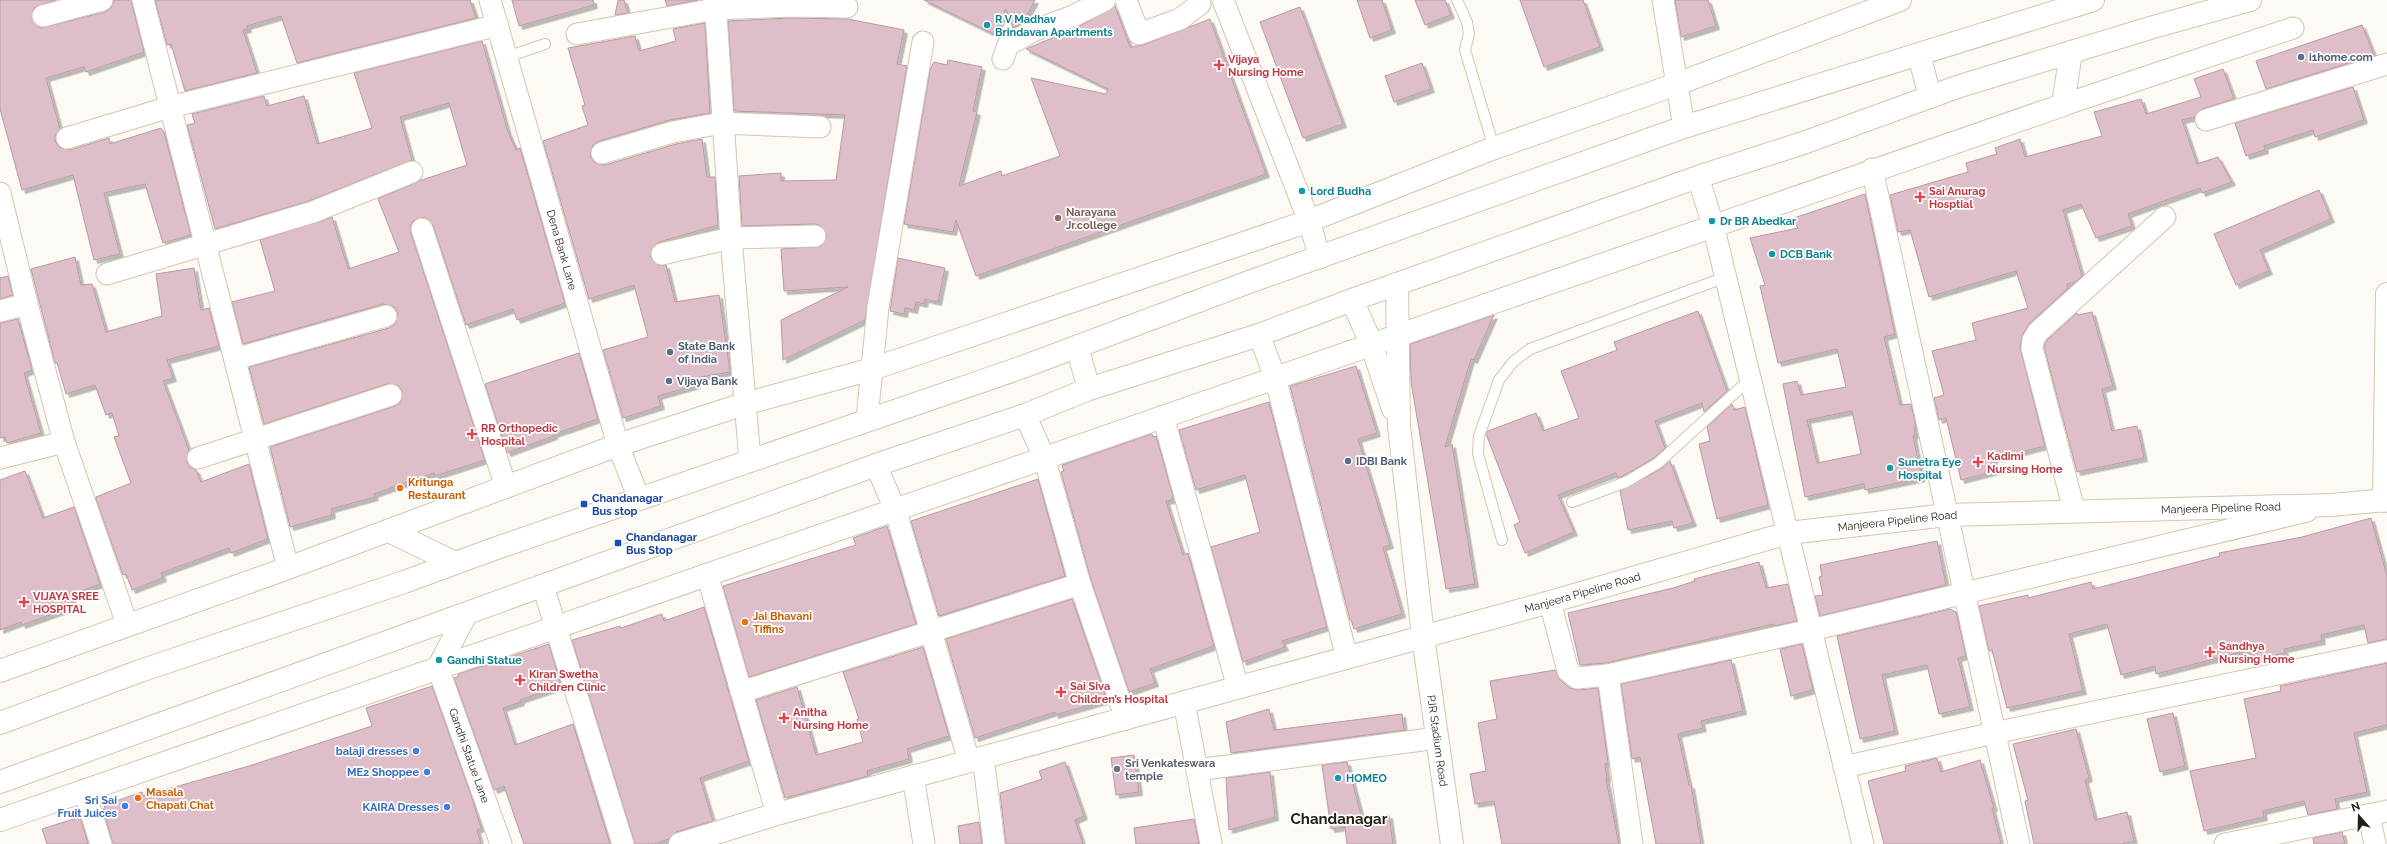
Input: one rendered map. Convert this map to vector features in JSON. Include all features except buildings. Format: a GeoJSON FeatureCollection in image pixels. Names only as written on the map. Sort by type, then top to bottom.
{"type":"FeatureCollection","features":[{"type":"Feature","properties":{"kind":"main road"},"geometry":{"type":"LineString","coordinates":[[0,671],[127,624],[288,568],[618,445],[744,404],[872,369],[1309,221],[1494,148],[1677,84],[1900,0]]}},
{"type":"Feature","properties":{"kind":"main road"},"geometry":{"type":"LineString","coordinates":[[0,723],[140,671],[404,582],[639,498],[1077,347],[1684,127],[2093,0]]}},
{"type":"Feature","properties":{"kind":"main road"},"geometry":{"type":"LineString","coordinates":[[0,782],[876,465],[1025,415],[1090,389],[1259,335],[1352,300],[1698,177],[1806,142],[1930,97],[2071,52],[2250,0]]}},
{"type":"Feature","properties":{"kind":"main road"},"geometry":{"type":"LineString","coordinates":[[0,820],[1371,343],[2063,105],[2071,52]]}},
{"type":"Feature","properties":{"kind":"main road"},"geometry":{"type":"LineString","coordinates":[[1919,54],[1930,97]]}},
{"type":"Feature","properties":{"kind":"main road"},"geometry":{"type":"LineString","coordinates":[[1397,284],[1399,334],[1399,426]]}},
{"type":"Feature","properties":{"kind":"main road"},"geometry":{"type":"LineString","coordinates":[[2386,500],[2387,294]]}},
{"type":"Feature","properties":{"kind":"main road"},"geometry":{"type":"LineString","coordinates":[[1352,300],[1371,343],[1399,426]]}},
{"type":"Feature","properties":{"kind":"main road"},"geometry":{"type":"LineString","coordinates":[[1077,347],[1090,389]]}},
{"type":"Feature","properties":{"kind":"main road","name":"PJR Stadium Road"},"geometry":{"type":"LineString","coordinates":[[1399,426],[1423,636],[1452,844]]}},
{"type":"Feature","properties":{"kind":"main road","name":"Manjeera Pipeline Road"},"geometry":{"type":"LineString","coordinates":[[680,844],[777,814],[1550,602],[1788,533],[1947,515],[2074,510],[2331,505],[2386,500]]}},
{"type":"Feature","properties":{"kind":"main road"},"geometry":{"type":"LineString","coordinates":[[389,531],[455,563]]}},
{"type":"Feature","properties":{"kind":"main road"},"geometry":{"type":"LineString","coordinates":[[438,668],[466,614]]}},
{"type":"Feature","properties":{"kind":"street"},"geometry":{"type":"LineString","coordinates":[[43,16],[102,0]]}},
{"type":"Feature","properties":{"kind":"street"},"geometry":{"type":"LineString","coordinates":[[143,0],[288,568]]}},
{"type":"Feature","properties":{"kind":"street","name":"Dena Bank Lane"},"geometry":{"type":"LineString","coordinates":[[490,0],[618,445],[639,498]]}},
{"type":"Feature","properties":{"kind":"street"},"geometry":{"type":"LineString","coordinates":[[1002,60],[1008,45],[1033,31],[1073,16],[1105,0]]}},
{"type":"Feature","properties":{"kind":"street"},"geometry":{"type":"LineString","coordinates":[[1126,0],[1139,34],[1180,19],[1205,2]]}},
{"type":"Feature","properties":{"kind":"street"},"geometry":{"type":"LineString","coordinates":[[1223,0],[1309,221],[1320,258]]}},
{"type":"Feature","properties":{"kind":"street"},"geometry":{"type":"LineString","coordinates":[[1663,0],[1684,127]]}},
{"type":"Feature","properties":{"kind":"street"},"geometry":{"type":"LineString","coordinates":[[716,4],[722,123],[744,404],[750,460]]}},
{"type":"Feature","properties":{"kind":"street"},"geometry":{"type":"LineString","coordinates":[[577,34],[716,4],[848,7]]}},
{"type":"Feature","properties":{"kind":"street"},"geometry":{"type":"LineString","coordinates":[[67,138],[170,107],[498,25]]}},
{"type":"Feature","properties":{"kind":"street"},"geometry":{"type":"LineString","coordinates":[[2063,105],[2293,28]]}},
{"type":"Feature","properties":{"kind":"street"},"geometry":{"type":"LineString","coordinates":[[867,419],[878,307],[923,42]]}},
{"type":"Feature","properties":{"kind":"street"},"geometry":{"type":"LineString","coordinates":[[2206,120],[2387,64]]}},
{"type":"Feature","properties":{"kind":"street"},"geometry":{"type":"LineString","coordinates":[[602,153],[673,132],[722,123],[820,127]]}},
{"type":"Feature","properties":{"kind":"street"},"geometry":{"type":"LineString","coordinates":[[1872,170],[2018,844]]}},
{"type":"Feature","properties":{"kind":"street"},"geometry":{"type":"LineString","coordinates":[[107,274],[313,212],[412,172]]}},
{"type":"Feature","properties":{"kind":"street"},"geometry":{"type":"LineString","coordinates":[[1698,177],[1713,225],[1726,277],[1863,844]]}},
{"type":"Feature","properties":{"kind":"street"},"geometry":{"type":"LineString","coordinates":[[0,193],[26,304],[64,442],[127,624]]}},
{"type":"Feature","properties":{"kind":"street"},"geometry":{"type":"LineString","coordinates":[[2074,510],[2032,348],[2033,340],[2038,332],[2165,217]]}},
{"type":"Feature","properties":{"kind":"street"},"geometry":{"type":"LineString","coordinates":[[422,229],[506,487]]}},
{"type":"Feature","properties":{"kind":"street"},"geometry":{"type":"LineString","coordinates":[[662,254],[731,238],[815,236]]}},
{"type":"Feature","properties":{"kind":"street"},"geometry":{"type":"LineString","coordinates":[[0,311],[26,304]]}},
{"type":"Feature","properties":{"kind":"street"},"geometry":{"type":"LineString","coordinates":[[235,359],[386,316]]}},
{"type":"Feature","properties":{"kind":"street"},"geometry":{"type":"LineString","coordinates":[[1259,335],[1275,377],[1347,658]]}},
{"type":"Feature","properties":{"kind":"street"},"geometry":{"type":"LineString","coordinates":[[198,458],[392,395]]}},
{"type":"Feature","properties":{"kind":"street"},"geometry":{"type":"LineString","coordinates":[[1025,415],[1044,457],[1080,584],[1126,719]]}},
{"type":"Feature","properties":{"kind":"street"},"geometry":{"type":"LineString","coordinates":[[1163,416],[1238,688]]}},
{"type":"Feature","properties":{"kind":"street"},"geometry":{"type":"LineString","coordinates":[[0,458],[64,442]]}},
{"type":"Feature","properties":{"kind":"street"},"geometry":{"type":"LineString","coordinates":[[876,465],[895,509],[932,632],[976,759],[994,844]]}},
{"type":"Feature","properties":{"kind":"street"},"geometry":{"type":"LineString","coordinates":[[1550,602],[1568,671],[1577,678],[1608,675],[1811,630],[2331,505]]}},
{"type":"Feature","properties":{"kind":"street"},"geometry":{"type":"LineString","coordinates":[[707,574],[777,814]]}},
{"type":"Feature","properties":{"kind":"street"},"geometry":{"type":"LineString","coordinates":[[741,692],[1080,584]]}},
{"type":"Feature","properties":{"kind":"street"},"geometry":{"type":"LineString","coordinates":[[543,586],[557,626],[623,844]]}},
{"type":"Feature","properties":{"kind":"street"},"geometry":{"type":"LineString","coordinates":[[1844,767],[1994,733],[2387,651]]}},
{"type":"Feature","properties":{"kind":"street","name":"Gandhi Statue Lane"},"geometry":{"type":"LineString","coordinates":[[438,668],[501,844]]}},
{"type":"Feature","properties":{"kind":"street"},"geometry":{"type":"LineString","coordinates":[[1608,675],[1632,844]]}},
{"type":"Feature","properties":{"kind":"street"},"geometry":{"type":"LineString","coordinates":[[1184,702],[1211,844]]}},
{"type":"Feature","properties":{"kind":"street"},"geometry":{"type":"LineString","coordinates":[[1197,770],[1437,738]]}},
{"type":"Feature","properties":{"kind":"street"},"geometry":{"type":"LineString","coordinates":[[913,776],[924,844]]}},
{"type":"Feature","properties":{"kind":"street"},"geometry":{"type":"LineString","coordinates":[[84,790],[101,844]]}},
{"type":"Feature","properties":{"kind":"street"},"geometry":{"type":"LineString","coordinates":[[2225,844],[2378,813],[2375,844]]}},
{"type":"Feature","properties":{"kind":"lane"},"geometry":{"type":"LineString","coordinates":[[1457,0],[1467,22],[1469,34],[1465,50],[1494,148]]}},
{"type":"Feature","properties":{"kind":"lane"},"geometry":{"type":"LineString","coordinates":[[507,57],[545,44]]}},
{"type":"Feature","properties":{"kind":"lane"},"geometry":{"type":"LineString","coordinates":[[1502,540],[1478,454],[1479,436],[1499,380],[1513,362],[1530,349],[1726,277]]}},
{"type":"Feature","properties":{"kind":"lane"},"geometry":{"type":"LineString","coordinates":[[1572,502],[1626,482],[1658,463],[1750,379]]}},
{"type":"Feature","properties":{"kind":"place","name":"R V Madhav Brindavan Apartments"},"geometry":{"type":"Point","coordinates":[987,25]}},
{"type":"Feature","properties":{"kind":"place","name":"i1home.com"},"geometry":{"type":"Point","coordinates":[2301,57]}},
{"type":"Feature","properties":{"kind":"place","name":"Vijaya Nursing Home"},"geometry":{"type":"Point","coordinates":[1219,65]}},
{"type":"Feature","properties":{"kind":"place","name":"Lord Budha"},"geometry":{"type":"Point","coordinates":[1302,191]}},
{"type":"Feature","properties":{"kind":"place","name":"Sai Anurag Hosptial"},"geometry":{"type":"Point","coordinates":[1920,197]}},
{"type":"Feature","properties":{"kind":"place","name":"Narayana Jr.college"},"geometry":{"type":"Point","coordinates":[1058,218]}},
{"type":"Feature","properties":{"kind":"place","name":"Dr BR Abedkar"},"geometry":{"type":"Point","coordinates":[1712,221]}},
{"type":"Feature","properties":{"kind":"place","name":"DCB Bank"},"geometry":{"type":"Point","coordinates":[1772,254]}},
{"type":"Feature","properties":{"kind":"place","name":"State Bank of India"},"geometry":{"type":"Point","coordinates":[670,352]}},
{"type":"Feature","properties":{"kind":"place","name":"Vijaya Bank"},"geometry":{"type":"Point","coordinates":[669,381]}},
{"type":"Feature","properties":{"kind":"place","name":"RR Orthopedic Hospital"},"geometry":{"type":"Point","coordinates":[472,434]}},
{"type":"Feature","properties":{"kind":"place","name":"IDBI Bank"},"geometry":{"type":"Point","coordinates":[1348,461]}},
{"type":"Feature","properties":{"kind":"place","name":"Kadimi Nursing Home"},"geometry":{"type":"Point","coordinates":[1978,462]}},
{"type":"Feature","properties":{"kind":"place","name":"Sunetra Eye Hospital"},"geometry":{"type":"Point","coordinates":[1890,468]}},
{"type":"Feature","properties":{"kind":"place","name":"Kritunga Restaurant"},"geometry":{"type":"Point","coordinates":[400,488]}},
{"type":"Feature","properties":{"kind":"place","name":"Chandanagar Bus stop"},"geometry":{"type":"Point","coordinates":[584,504]}},
{"type":"Feature","properties":{"kind":"place","name":"Chandanagar Bus Stop"},"geometry":{"type":"Point","coordinates":[618,543]}},
{"type":"Feature","properties":{"kind":"place","name":"VIJAYA SREE HOSPITAL"},"geometry":{"type":"Point","coordinates":[24,602]}},
{"type":"Feature","properties":{"kind":"place","name":"Jai Bhavani Tiffins"},"geometry":{"type":"Point","coordinates":[745,622]}},
{"type":"Feature","properties":{"kind":"place","name":"Sandhya Nursing Home"},"geometry":{"type":"Point","coordinates":[2210,652]}},
{"type":"Feature","properties":{"kind":"place","name":"Gandhi Statue"},"geometry":{"type":"Point","coordinates":[439,660]}},
{"type":"Feature","properties":{"kind":"place","name":"Kiran Swetha Children Clinic"},"geometry":{"type":"Point","coordinates":[520,680]}},
{"type":"Feature","properties":{"kind":"place","name":"Sai Siva Children’s Hospital"},"geometry":{"type":"Point","coordinates":[1061,692]}},
{"type":"Feature","properties":{"kind":"place","name":"Anitha Nursing Home"},"geometry":{"type":"Point","coordinates":[784,718]}},
{"type":"Feature","properties":{"kind":"place","name":"balaji dresses"},"geometry":{"type":"Point","coordinates":[416,751]}},
{"type":"Feature","properties":{"kind":"place","name":"Sri Venkateswara temple"},"geometry":{"type":"Point","coordinates":[1117,769]}},
{"type":"Feature","properties":{"kind":"place","name":"ME2 Shoppee"},"geometry":{"type":"Point","coordinates":[427,772]}},
{"type":"Feature","properties":{"kind":"place","name":"HOMEO"},"geometry":{"type":"Point","coordinates":[1338,778]}},
{"type":"Feature","properties":{"kind":"place","name":"Masala Chapati Chat"},"geometry":{"type":"Point","coordinates":[138,798]}},
{"type":"Feature","properties":{"kind":"place","name":"Sri Sai Fruit Juices"},"geometry":{"type":"Point","coordinates":[125,806]}},
{"type":"Feature","properties":{"kind":"place","name":"KAIRA Dresses"},"geometry":{"type":"Point","coordinates":[447,807]}},
{"type":"Feature","properties":{"kind":"district","name":"Chandanagar"},"geometry":{"type":"Point","coordinates":[1339,819]}}]}
